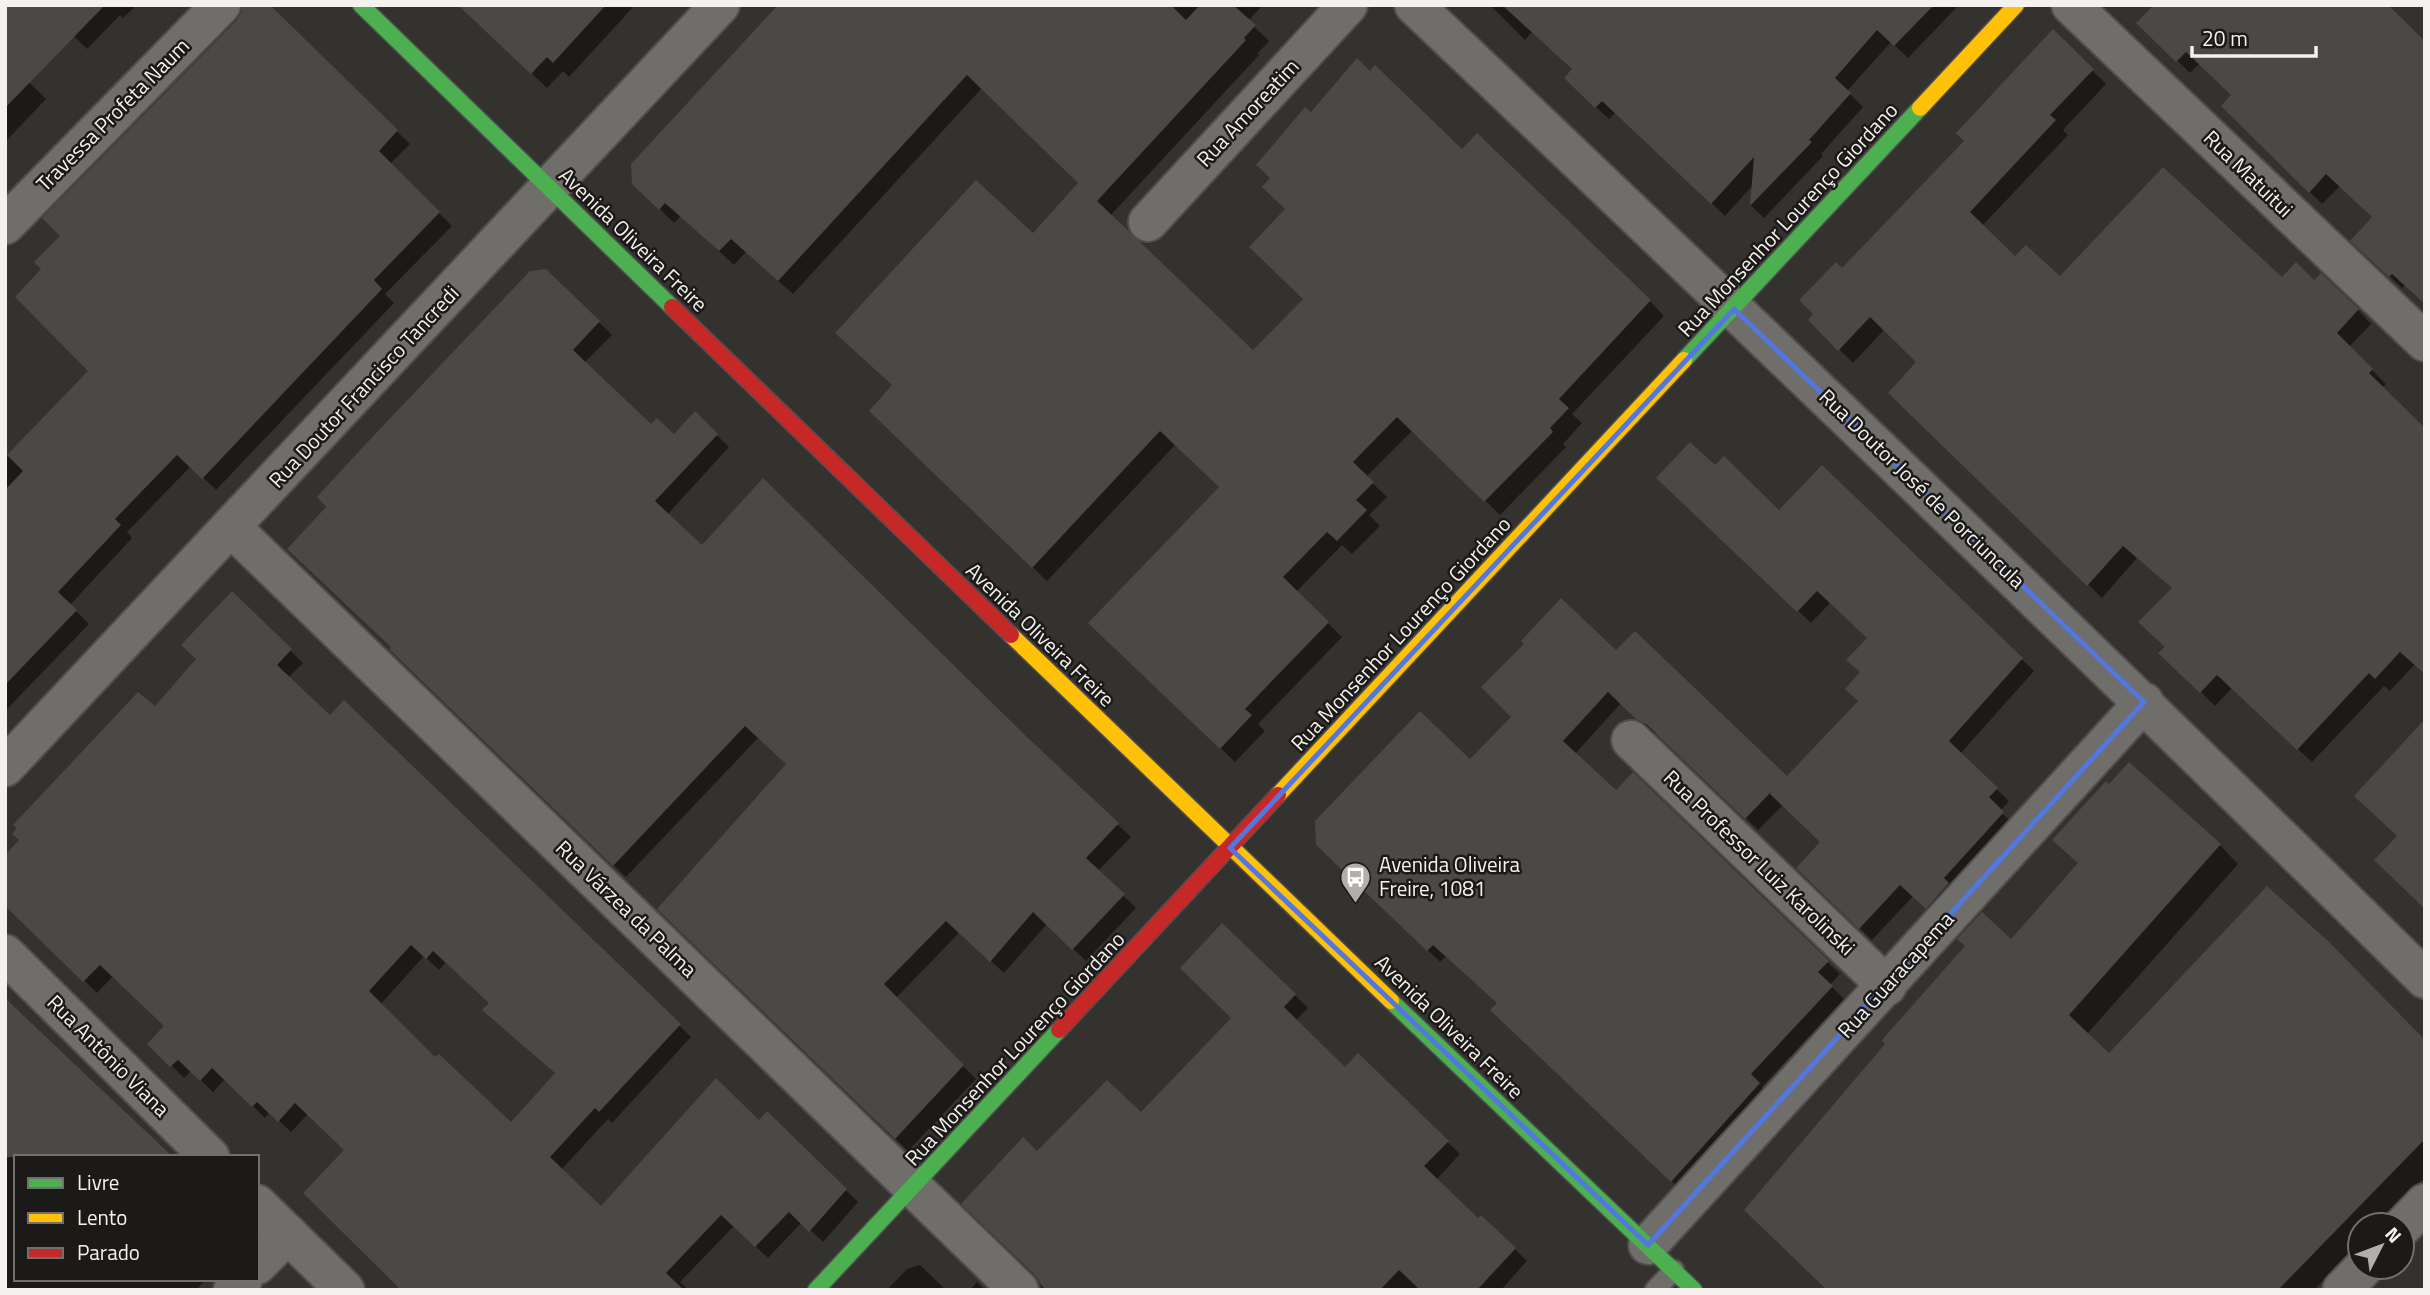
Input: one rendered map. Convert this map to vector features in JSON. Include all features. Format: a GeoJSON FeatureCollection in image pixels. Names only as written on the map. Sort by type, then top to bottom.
{"type":"FeatureCollection","features":[{"type":"Feature","properties":{"kind":"street","name":"Travessa Profeta Naum"},"geometry":{"type":"LineString","coordinates":[[5,225],[221,5]]}},
{"type":"Feature","properties":{"kind":"street","name":"Avenida Oliveira Freire"},"geometry":{"type":"LineString","coordinates":[[361,5],[1230,848],[1694,1290]]}},
{"type":"Feature","properties":{"kind":"street","name":"Rua Doutor Francisco Tancredi"},"geometry":{"type":"LineString","coordinates":[[5,768],[720,5]]}},
{"type":"Feature","properties":{"kind":"street","name":"Rua Amoreatim"},"geometry":{"type":"LineString","coordinates":[[1148,222],[1349,5]]}},
{"type":"Feature","properties":{"kind":"street","name":"Rua Doutor José de Porciuncula"},"geometry":{"type":"LineString","coordinates":[[1414,5],[2144,702],[2425,979]]}},
{"type":"Feature","properties":{"kind":"street","name":"Rua Monsenhor Lourenço Giordano"},"geometry":{"type":"LineString","coordinates":[[816,1290],[2016,5]]}},
{"type":"Feature","properties":{"kind":"street","name":"Rua Matuitui"},"geometry":{"type":"LineString","coordinates":[[2071,5],[2425,342]]}},
{"type":"Feature","properties":{"kind":"street","name":"Rua Várzea da Palma"},"geometry":{"type":"LineString","coordinates":[[232,528],[1019,1290]]}},
{"type":"Feature","properties":{"kind":"street","name":"Rua Guaracapema"},"geometry":{"type":"LineString","coordinates":[[1661,1258],[1887,986],[2144,702]]}},
{"type":"Feature","properties":{"kind":"street","name":"Rua Professor Luiz Karolinski"},"geometry":{"type":"LineString","coordinates":[[1630,740],[1887,986]]}},
{"type":"Feature","properties":{"kind":"street","name":"Rua Antônio Viana"},"geometry":{"type":"LineString","coordinates":[[5,954],[208,1155]]}},
{"type":"Feature","properties":{"kind":"street"},"geometry":{"type":"LineString","coordinates":[[259,1206],[345,1290]]}},
{"type":"Feature","properties":{"kind":"street"},"geometry":{"type":"LineString","coordinates":[[259,1263],[288,1234]]}},
{"type":"Feature","properties":{"kind":"lane"},"geometry":{"type":"LineString","coordinates":[[1655,1290],[1661,1258]]}},
{"type":"Feature","properties":{"kind":"highlighted area"},"geometry":{"type":"Polygon","coordinates":[[[1734,309],[2144,702],[1648,1245],[1230,848],[1734,309]]]}},
{"type":"Feature","properties":{"kind":"building"},"geometry":{"type":"Polygon","coordinates":[[[5,5],[105,5],[5,108],[5,5]]]}},
{"type":"Feature","properties":{"kind":"building"},"geometry":{"type":"Polygon","coordinates":[[[242,5],[270,5],[398,130],[379,151],[440,212],[374,280],[382,289],[202,479],[177,455],[115,519],[121,525],[58,592],[77,610],[5,685],[5,490],[23,471],[7,455],[88,371],[15,297],[41,269],[34,262],[60,236],[42,218],[237,20],[242,5]]]}},
{"type":"Feature","properties":{"kind":"building"},"geometry":{"type":"Polygon","coordinates":[[[458,5],[606,5],[553,63],[547,57],[531,74],[458,5]]]}},
{"type":"Feature","properties":{"kind":"building"},"geometry":{"type":"Polygon","coordinates":[[[778,5],[1171,5],[1186,20],[1200,5],[1233,5],[1256,25],[1244,38],[1246,40],[1097,201],[1253,350],[1303,299],[1249,247],[1285,209],[1262,187],[1270,178],[1256,165],[1305,107],[1311,112],[1357,58],[1370,71],[1375,65],[1462,149],[1477,133],[1651,300],[1559,399],[1569,408],[1550,428],[1553,432],[1484,502],[1397,417],[1353,462],[1374,482],[1356,500],[1367,510],[1337,541],[1327,532],[1283,577],[1329,622],[1245,709],[1252,715],[1220,749],[1088,623],[1219,487],[1160,431],[1032,568],[869,411],[892,385],[835,333],[976,180],[1033,233],[1078,183],[967,75],[778,281],[731,239],[719,251],[665,203],[659,210],[632,184],[631,164],[778,5]]]}},
{"type":"Feature","properties":{"kind":"building"},"geometry":{"type":"Polygon","coordinates":[[[1502,5],[1934,5],[1894,46],[1877,30],[1835,78],[1851,93],[1809,140],[1812,142],[1750,206],[1754,157],[1711,204],[1602,101],[1595,108],[1564,78],[1572,69],[1502,5]]]}},
{"type":"Feature","properties":{"kind":"building"},"geometry":{"type":"Polygon","coordinates":[[[2154,5],[2388,5],[2425,41],[2425,304],[2392,274],[2389,277],[2350,241],[2372,217],[2326,174],[2309,193],[2221,106],[2231,95],[2186,52],[2176,62],[2136,23],[2154,5]]]}},
{"type":"Feature","properties":{"kind":"building"},"geometry":{"type":"Polygon","coordinates":[[[2053,29],[2094,69],[2050,115],[2056,120],[1970,212],[2015,256],[2026,245],[2060,276],[2163,167],[2282,277],[2296,262],[2314,280],[2321,273],[2359,309],[2337,333],[2373,369],[2369,373],[2425,428],[2425,674],[2400,652],[2375,679],[2369,673],[2297,750],[2217,675],[2200,693],[2158,653],[2165,647],[2138,622],[2172,588],[2123,546],[2087,586],[1888,393],[1916,362],[1870,317],[1838,351],[1808,320],[1813,314],[1799,300],[1836,262],[1842,268],[1964,141],[1956,133],[2053,29]]]}},
{"type":"Feature","properties":{"kind":"building"},"geometry":{"type":"Polygon","coordinates":[[[546,269],[600,321],[573,350],[651,424],[657,418],[674,434],[695,411],[718,434],[655,501],[702,545],[763,478],[1029,739],[1119,823],[1086,858],[1125,894],[1072,950],[1033,912],[990,962],[946,921],[884,984],[964,1065],[895,1139],[657,909],[786,764],[745,726],[613,866],[389,649],[391,647],[287,549],[326,507],[317,497],[361,449],[530,271],[546,269]]]}},
{"type":"Feature","properties":{"kind":"building"},"geometry":{"type":"Polygon","coordinates":[[[1690,442],[1715,465],[1724,456],[1779,510],[1822,465],[2023,658],[1949,741],[1998,788],[1989,797],[2004,812],[1944,878],[1949,883],[1926,909],[1900,885],[1859,929],[1796,868],[1820,842],[1770,794],[1772,791],[1745,819],[1646,724],[1636,719],[1608,692],[1563,741],[1616,790],[1633,772],[1829,961],[1818,972],[1833,986],[1751,1074],[1760,1083],[1671,1182],[1490,1010],[1497,1003],[1433,945],[1427,951],[1316,845],[1315,821],[1420,711],[1470,759],[1511,717],[1481,687],[1524,644],[1521,641],[1561,598],[1616,650],[1635,631],[1787,776],[1858,701],[1845,689],[1860,672],[1846,660],[1867,638],[1817,591],[1797,612],[1656,478],[1690,442]]]}},
{"type":"Feature","properties":{"kind":"building"},"geometry":{"type":"Polygon","coordinates":[[[232,591],[292,649],[277,665],[330,715],[344,700],[681,1024],[599,1112],[595,1108],[550,1157],[601,1206],[716,1078],[759,1120],[767,1111],[847,1189],[809,1232],[789,1212],[755,1247],[721,1215],[666,1273],[684,1290],[401,1290],[303,1193],[344,1150],[295,1103],[278,1122],[257,1102],[252,1107],[212,1068],[200,1081],[178,1060],[170,1067],[147,1044],[164,1026],[100,965],[83,982],[5,906],[5,855],[19,840],[12,834],[17,828],[13,825],[138,692],[155,706],[196,659],[181,645],[232,591]],[[411,945],[369,991],[435,1057],[439,1054],[511,1122],[555,1073],[482,1010],[489,1003],[433,951],[426,959],[411,945]]]}},
{"type":"Feature","properties":{"kind":"building"},"geometry":{"type":"Polygon","coordinates":[[[2425,719],[2425,909],[2374,860],[2397,836],[2354,796],[2425,719]]]}},
{"type":"Feature","properties":{"kind":"building"},"geometry":{"type":"Polygon","coordinates":[[[2129,762],[2221,844],[2069,1015],[2109,1053],[2267,886],[2330,943],[2425,1040],[2425,1139],[2355,1211],[2346,1211],[2346,1220],[2278,1290],[1827,1290],[1744,1210],[1885,1044],[1882,1040],[1965,946],[1957,939],[1982,912],[2011,939],[2078,863],[2052,840],[2106,781],[2109,784],[2129,762]]]}},
{"type":"Feature","properties":{"kind":"building"},"geometry":{"type":"Polygon","coordinates":[[[1222,923],[1296,994],[1284,1007],[1345,1067],[1358,1053],[1449,1141],[1424,1166],[1478,1218],[1481,1215],[1516,1248],[1477,1290],[1420,1290],[1399,1270],[1380,1290],[1045,1290],[1034,1274],[961,1204],[1023,1137],[1037,1151],[1107,1080],[1141,1112],[1231,1018],[1180,968],[1222,923]]]}},
{"type":"Feature","properties":{"kind":"building"},"geometry":{"type":"Polygon","coordinates":[[[5,998],[171,1155],[14,1155],[5,1157],[5,998]]]}},
{"type":"Feature","properties":{"kind":"traffic: fast"},"geometry":{"type":"LineString","coordinates":[[361,5],[672,307]]}},
{"type":"Feature","properties":{"kind":"traffic: fast"},"geometry":{"type":"LineString","coordinates":[[1684,360],[1920,108]]}},
{"type":"Feature","properties":{"kind":"traffic: fast"},"geometry":{"type":"LineString","coordinates":[[1391,1001],[1694,1290]]}},
{"type":"Feature","properties":{"kind":"traffic: fast"},"geometry":{"type":"LineString","coordinates":[[816,1290],[1059,1030]]}},
{"type":"Feature","properties":{"kind":"traffic: slow"},"geometry":{"type":"LineString","coordinates":[[1920,108],[2016,5]]}},
{"type":"Feature","properties":{"kind":"traffic: slow"},"geometry":{"type":"LineString","coordinates":[[1278,795],[1684,360]]}},
{"type":"Feature","properties":{"kind":"traffic: slow"},"geometry":{"type":"LineString","coordinates":[[1011,635],[1391,1001]]}},
{"type":"Feature","properties":{"kind":"traffic: jam"},"geometry":{"type":"LineString","coordinates":[[672,307],[1011,635]]}},
{"type":"Feature","properties":{"kind":"traffic: jam"},"geometry":{"type":"LineString","coordinates":[[1059,1030],[1278,795]]}},
{"type":"Feature","properties":{"kind":"place","name":"Avenida Oliveira Freire, 1081"},"geometry":{"type":"Point","coordinates":[1356,904]}}]}
